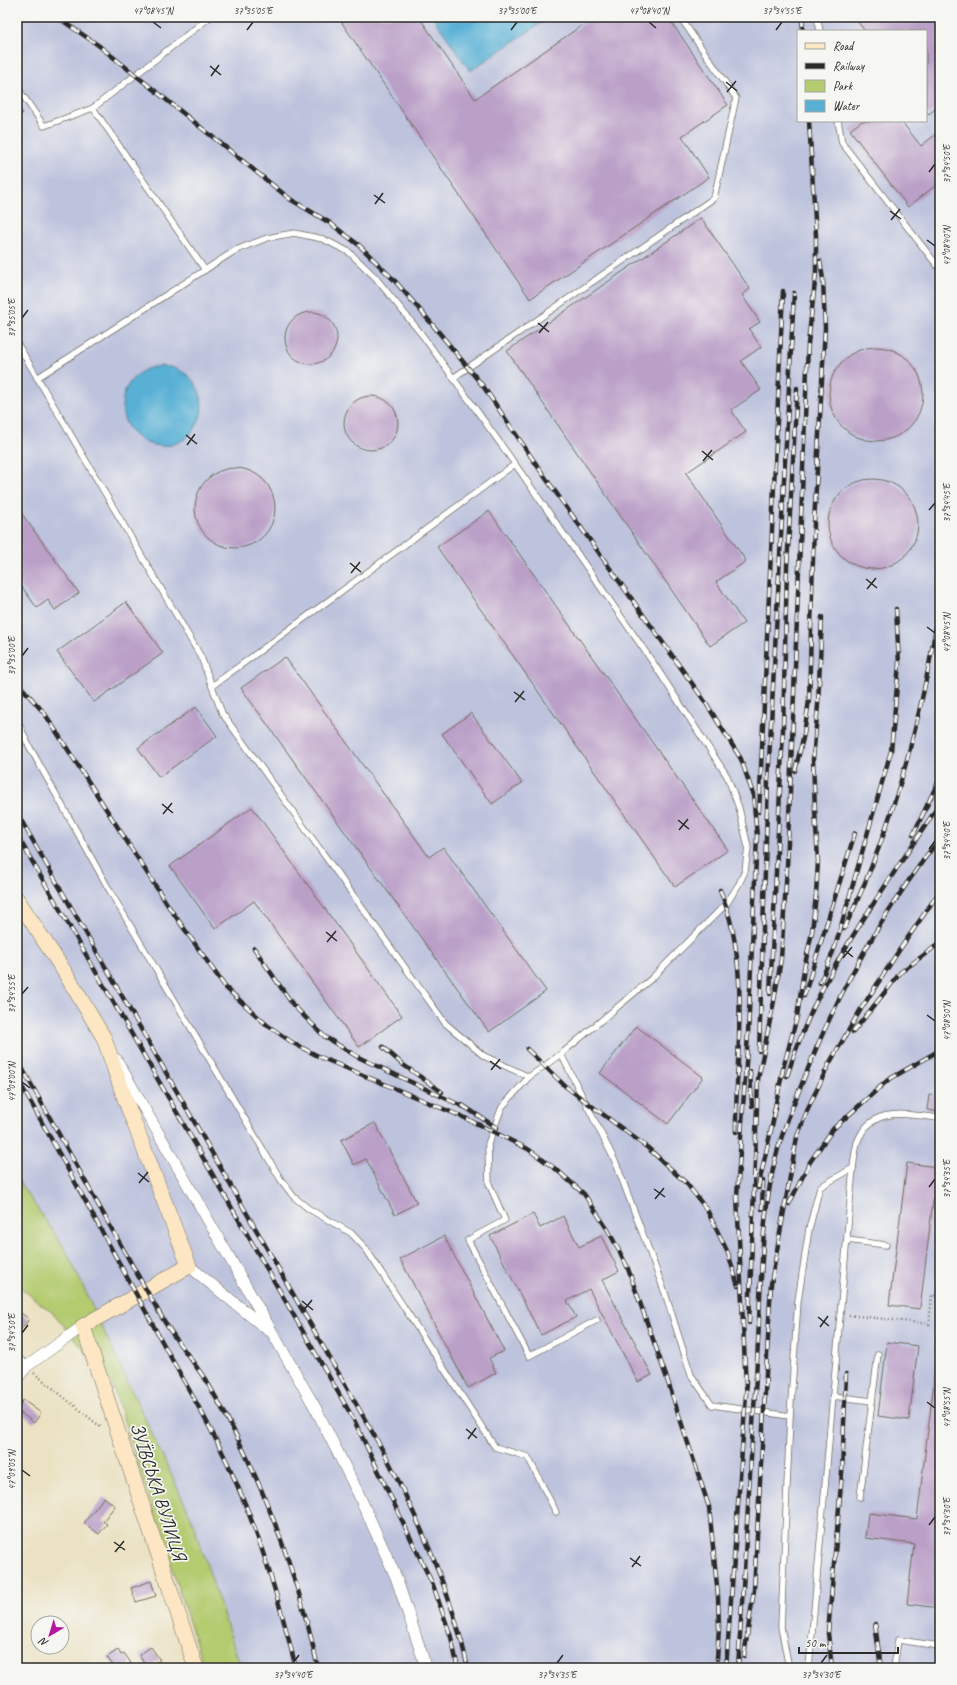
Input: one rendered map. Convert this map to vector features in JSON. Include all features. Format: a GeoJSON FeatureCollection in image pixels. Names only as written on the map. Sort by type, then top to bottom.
{"type":"FeatureCollection","features":[{"type":"Feature","properties":{"kind":"street"},"geometry":{"type":"LineString","coordinates":[[17,899],[64,971],[104,1038],[316,1409],[364,1507],[396,1577],[426,1668]]}},
{"type":"Feature","properties":{"kind":"street"},"geometry":{"type":"LineString","coordinates":[[104,1038],[125,1099],[189,1266],[274,1334]]}},
{"type":"Feature","properties":{"kind":"street"},"geometry":{"type":"LineString","coordinates":[[17,1379],[26,1367],[83,1326],[189,1266]]}},
{"type":"Feature","properties":{"kind":"street","name":"ЗУЇВСЬКА ВУЛИЦЯ"},"geometry":{"type":"LineString","coordinates":[[83,1326],[194,1667]]}},
{"type":"Feature","properties":{"kind":"street"},"geometry":{"type":"LineString","coordinates":[[17,1360],[26,1367]]}},
{"type":"Feature","properties":{"kind":"lane"},"geometry":{"type":"LineString","coordinates":[[17,87],[44,126],[93,108],[210,17]]}},
{"type":"Feature","properties":{"kind":"lane"},"geometry":{"type":"LineString","coordinates":[[453,378],[714,198],[736,98],[680,17]]}},
{"type":"Feature","properties":{"kind":"lane"},"geometry":{"type":"LineString","coordinates":[[817,17],[820,30]]}},
{"type":"Feature","properties":{"kind":"lane"},"geometry":{"type":"LineString","coordinates":[[93,108],[205,270]]}},
{"type":"Feature","properties":{"kind":"lane"},"geometry":{"type":"LineString","coordinates":[[838,122],[842,143],[940,269]]}},
{"type":"Feature","properties":{"kind":"lane"},"geometry":{"type":"LineString","coordinates":[[37,378],[236,250],[267,238],[294,233],[323,239],[349,252],[375,278],[423,336],[515,464],[654,664],[727,776],[739,808],[748,847],[745,871],[740,884],[727,903],[651,979],[561,1054],[529,1077],[502,1107],[488,1144],[489,1184],[505,1220],[468,1240],[529,1356],[597,1320]]}},
{"type":"Feature","properties":{"kind":"lane"},"geometry":{"type":"LineString","coordinates":[[17,343],[201,656],[222,713],[445,1023],[484,1056],[529,1077]]}},
{"type":"Feature","properties":{"kind":"lane"},"geometry":{"type":"LineString","coordinates":[[212,686],[515,464]]}},
{"type":"Feature","properties":{"kind":"lane"},"geometry":{"type":"LineString","coordinates":[[17,720],[28,744],[111,893],[282,1180],[294,1197],[309,1209],[351,1233],[366,1249],[496,1447],[528,1457],[556,1512]]}},
{"type":"Feature","properties":{"kind":"lane"},"geometry":{"type":"LineString","coordinates":[[561,1054],[616,1163],[662,1286],[691,1375],[712,1405],[790,1416]]}},
{"type":"Feature","properties":{"kind":"lane"},"geometry":{"type":"LineString","coordinates":[[809,1668],[853,1168],[857,1145],[862,1132],[871,1122],[884,1115],[897,1114],[940,1118]]}},
{"type":"Feature","properties":{"kind":"lane"},"geometry":{"type":"LineString","coordinates":[[789,1668],[782,1627],[790,1416],[798,1301],[809,1229],[820,1187],[853,1168]]}},
{"type":"Feature","properties":{"kind":"lane"},"geometry":{"type":"LineString","coordinates":[[847,1240],[886,1244]]}},
{"type":"Feature","properties":{"kind":"lane"},"geometry":{"type":"LineString","coordinates":[[860,1497],[878,1354]]}},
{"type":"Feature","properties":{"kind":"lane"},"geometry":{"type":"LineString","coordinates":[[833,1396],[872,1401]]}},
{"type":"Feature","properties":{"kind":"lane"},"geometry":{"type":"LineString","coordinates":[[894,1668],[898,1640],[940,1646]]}},
{"type":"Feature","properties":{"kind":"path"},"geometry":{"type":"LineString","coordinates":[[840,1314],[929,1324],[932,1295],[940,1296]]}},
{"type":"Feature","properties":{"kind":"path"},"geometry":{"type":"LineString","coordinates":[[26,1367],[104,1429]]}},
{"type":"Feature","properties":{"kind":"shaded area"},"geometry":{"type":"Polygon","coordinates":[[[17,17],[940,17],[940,1668],[241,1668],[191,1517],[66,1250],[17,1179],[17,17]]]}},
{"type":"Feature","properties":{"kind":"green space"},"geometry":{"type":"Polygon","coordinates":[[[17,1179],[66,1250],[191,1517],[241,1668],[204,1668],[112,1384],[55,1315],[17,1285],[17,1179]]]}},
{"type":"Feature","properties":{"kind":"water"},"geometry":{"type":"Polygon","coordinates":[[[433,17],[550,17],[470,71],[433,17]]]}},
{"type":"Feature","properties":{"kind":"water"},"geometry":{"type":"Polygon","coordinates":[[[162,366],[177,369],[190,378],[199,391],[202,406],[199,421],[190,434],[177,443],[162,446],[147,443],[134,434],[125,421],[122,406],[125,391],[134,378],[147,369],[162,366]]]}},
{"type":"Feature","properties":{"kind":"building"},"geometry":{"type":"Polygon","coordinates":[[[338,17],[419,17],[475,99],[594,17],[668,17],[728,105],[682,136],[709,177],[530,299],[338,17]]]}},
{"type":"Feature","properties":{"kind":"building"},"geometry":{"type":"Polygon","coordinates":[[[854,17],[940,17],[940,105],[929,114],[927,112],[927,30],[864,30],[854,17]]]}},
{"type":"Feature","properties":{"kind":"building"},"geometry":{"type":"Polygon","coordinates":[[[17,105],[23,113],[17,118],[17,105]]]}},
{"type":"Feature","properties":{"kind":"building"},"geometry":{"type":"Polygon","coordinates":[[[861,122],[902,122],[921,146],[935,135],[940,142],[940,182],[908,207],[850,130],[861,122]]]}},
{"type":"Feature","properties":{"kind":"building"},"geometry":{"type":"Polygon","coordinates":[[[701,218],[750,289],[742,295],[760,322],[749,329],[761,347],[741,361],[761,390],[731,410],[746,432],[686,473],[746,561],[716,582],[744,623],[710,646],[507,351],[701,218]]]}},
{"type":"Feature","properties":{"kind":"building"},"geometry":{"type":"Polygon","coordinates":[[[306,312],[316,312],[330,319],[337,333],[337,343],[330,357],[316,364],[306,364],[296,360],[289,353],[285,343],[285,333],[289,323],[296,316],[306,312]]]}},
{"type":"Feature","properties":{"kind":"building"},"geometry":{"type":"Polygon","coordinates":[[[876,347],[894,350],[909,361],[920,376],[923,394],[920,412],[909,427],[894,438],[876,441],[858,438],[843,427],[832,412],[829,394],[832,376],[843,361],[858,350],[876,347]]]}},
{"type":"Feature","properties":{"kind":"building"},"geometry":{"type":"Polygon","coordinates":[[[371,396],[381,398],[390,404],[396,413],[398,423],[396,433],[390,442],[381,448],[371,450],[361,448],[352,442],[346,433],[344,423],[346,413],[352,404],[361,398],[371,396]]]}},
{"type":"Feature","properties":{"kind":"building"},"geometry":{"type":"Polygon","coordinates":[[[235,468],[250,471],[263,480],[272,493],[275,508],[272,523],[263,536],[250,545],[235,548],[220,545],[207,536],[198,523],[195,508],[198,493],[207,480],[220,471],[235,468]]]}},
{"type":"Feature","properties":{"kind":"building"},"geometry":{"type":"Polygon","coordinates":[[[873,479],[890,483],[905,492],[914,507],[918,524],[914,541],[905,556],[890,565],[873,569],[856,565],[841,556],[832,541],[828,524],[832,507],[841,492],[856,483],[873,479]]]}},
{"type":"Feature","properties":{"kind":"building"},"geometry":{"type":"Polygon","coordinates":[[[17,507],[79,593],[55,610],[48,600],[37,608],[17,580],[17,507]]]}},
{"type":"Feature","properties":{"kind":"building"},"geometry":{"type":"Polygon","coordinates":[[[489,511],[728,850],[675,887],[437,547],[489,511]]]}},
{"type":"Feature","properties":{"kind":"building"},"geometry":{"type":"Polygon","coordinates":[[[126,602],[163,653],[94,702],[57,652],[126,602]]]}},
{"type":"Feature","properties":{"kind":"building"},"geometry":{"type":"Polygon","coordinates":[[[285,657],[429,857],[443,847],[546,991],[489,1032],[241,688],[285,657]]]}},
{"type":"Feature","properties":{"kind":"building"},"geometry":{"type":"Polygon","coordinates":[[[939,692],[940,715],[937,715],[939,692]]]}},
{"type":"Feature","properties":{"kind":"building"},"geometry":{"type":"Polygon","coordinates":[[[196,707],[217,736],[159,777],[138,748],[196,707]]]}},
{"type":"Feature","properties":{"kind":"building"},"geometry":{"type":"Polygon","coordinates":[[[471,713],[522,783],[492,804],[442,734],[471,713]]]}},
{"type":"Feature","properties":{"kind":"building"},"geometry":{"type":"Polygon","coordinates":[[[252,807],[402,1016],[359,1047],[254,901],[215,929],[170,866],[252,807]]]}},
{"type":"Feature","properties":{"kind":"building"},"geometry":{"type":"Polygon","coordinates":[[[636,1026],[703,1077],[668,1124],[600,1073],[636,1026]]]}},
{"type":"Feature","properties":{"kind":"building"},"geometry":{"type":"Polygon","coordinates":[[[929,1095],[940,1096],[940,1112],[927,1110],[929,1095]]]}},
{"type":"Feature","properties":{"kind":"building"},"geometry":{"type":"Polygon","coordinates":[[[375,1123],[417,1203],[395,1215],[366,1159],[354,1165],[341,1140],[375,1123]]]}},
{"type":"Feature","properties":{"kind":"building"},"geometry":{"type":"Polygon","coordinates":[[[907,1163],[937,1167],[920,1309],[889,1305],[907,1163]]]}},
{"type":"Feature","properties":{"kind":"building"},"geometry":{"type":"Polygon","coordinates":[[[533,1214],[540,1228],[563,1216],[579,1247],[601,1236],[619,1271],[602,1280],[652,1375],[638,1382],[589,1289],[567,1301],[576,1317],[541,1335],[490,1236],[533,1214]]]}},
{"type":"Feature","properties":{"kind":"building"},"geometry":{"type":"Polygon","coordinates":[[[444,1236],[504,1351],[489,1358],[496,1373],[468,1388],[400,1259],[444,1236]]]}},
{"type":"Feature","properties":{"kind":"building"},"geometry":{"type":"Polygon","coordinates":[[[17,1310],[29,1319],[17,1335],[17,1310]]]}},
{"type":"Feature","properties":{"kind":"building"},"geometry":{"type":"Polygon","coordinates":[[[939,1341],[940,1608],[907,1604],[914,1544],[865,1538],[868,1513],[917,1519],[939,1341]]]}},
{"type":"Feature","properties":{"kind":"building"},"geometry":{"type":"Polygon","coordinates":[[[887,1342],[918,1346],[909,1420],[878,1416],[887,1342]]]}},
{"type":"Feature","properties":{"kind":"building"},"geometry":{"type":"Polygon","coordinates":[[[23,1400],[41,1413],[34,1423],[17,1410],[23,1400]]]}},
{"type":"Feature","properties":{"kind":"building"},"geometry":{"type":"Polygon","coordinates":[[[104,1497],[115,1506],[103,1521],[107,1524],[99,1534],[84,1523],[104,1497]]]}},
{"type":"Feature","properties":{"kind":"building"},"geometry":{"type":"Polygon","coordinates":[[[151,1581],[156,1596],[136,1602],[131,1588],[151,1581]]]}},
{"type":"Feature","properties":{"kind":"building"},"geometry":{"type":"Polygon","coordinates":[[[151,1647],[160,1660],[147,1668],[139,1655],[151,1647]]]}},
{"type":"Feature","properties":{"kind":"building"},"geometry":{"type":"Polygon","coordinates":[[[118,1650],[121,1655],[124,1653],[131,1663],[128,1665],[130,1668],[115,1668],[107,1657],[118,1650]]]}},
{"type":"Feature","properties":{"kind":"railway"},"geometry":{"type":"LineString","coordinates":[[57,17],[98,45],[290,199],[330,223],[360,246],[395,281],[483,386],[547,480],[706,703],[741,759],[753,794],[757,836],[748,1034],[737,1196],[746,1387]]}},
{"type":"Feature","properties":{"kind":"railway"},"geometry":{"type":"LineString","coordinates":[[802,17],[803,30]]}},
{"type":"Feature","properties":{"kind":"railway"},"geometry":{"type":"LineString","coordinates":[[749,1323],[758,1079],[781,959],[787,867],[808,344],[816,273],[816,236],[809,122]]}},
{"type":"Feature","properties":{"kind":"railway"},"geometry":{"type":"LineString","coordinates":[[795,771],[804,734],[809,700],[814,523],[825,328],[823,279],[820,261]]}},
{"type":"Feature","properties":{"kind":"railway"},"geometry":{"type":"LineString","coordinates":[[759,812],[783,291]]}},
{"type":"Feature","properties":{"kind":"railway"},"geometry":{"type":"LineString","coordinates":[[759,1051],[768,780],[794,293]]}},
{"type":"Feature","properties":{"kind":"railway"},"geometry":{"type":"LineString","coordinates":[[770,994],[783,730],[787,567],[797,388]]}},
{"type":"Feature","properties":{"kind":"railway"},"geometry":{"type":"LineString","coordinates":[[844,929],[878,851],[892,810],[925,686],[940,601]]}},
{"type":"Feature","properties":{"kind":"railway"},"geometry":{"type":"LineString","coordinates":[[820,983],[835,947],[891,751],[899,664],[896,609]]}},
{"type":"Feature","properties":{"kind":"railway"},"geometry":{"type":"LineString","coordinates":[[774,1112],[784,1065],[797,1017],[804,969],[812,932],[816,895],[818,861],[813,759],[818,705],[822,617]]}},
{"type":"Feature","properties":{"kind":"railway"},"geometry":{"type":"LineString","coordinates":[[17,682],[45,714],[169,907],[226,988],[267,1025],[293,1043],[320,1057],[465,1118],[528,1149],[557,1170],[584,1194],[608,1230],[627,1266],[666,1376],[709,1507],[718,1596],[719,1627],[717,1659]]}},
{"type":"Feature","properties":{"kind":"railway"},"geometry":{"type":"LineString","coordinates":[[913,835],[940,778]]}},
{"type":"Feature","properties":{"kind":"railway"},"geometry":{"type":"LineString","coordinates":[[787,1076],[808,1019],[837,962],[865,916],[940,803]]}},
{"type":"Feature","properties":{"kind":"railway"},"geometry":{"type":"LineString","coordinates":[[17,813],[386,1456],[434,1559],[453,1613],[468,1668]]}},
{"type":"Feature","properties":{"kind":"railway"},"geometry":{"type":"LineString","coordinates":[[804,996],[855,833]]}},
{"type":"Feature","properties":{"kind":"railway"},"geometry":{"type":"LineString","coordinates":[[17,835],[354,1420],[433,1585],[451,1637],[458,1668]]}},
{"type":"Feature","properties":{"kind":"railway"},"geometry":{"type":"LineString","coordinates":[[738,1668],[763,1241],[775,1158],[789,1116],[814,1053],[844,988],[898,896],[940,838]]}},
{"type":"Feature","properties":{"kind":"railway"},"geometry":{"type":"LineString","coordinates":[[720,890],[730,919],[736,949],[739,979],[740,1010],[736,1132]]}},
{"type":"Feature","properties":{"kind":"railway"},"geometry":{"type":"LineString","coordinates":[[744,1656],[754,1590],[771,1284],[797,1137],[809,1106],[829,1064],[861,1009],[940,891]]}},
{"type":"Feature","properties":{"kind":"railway"},"geometry":{"type":"LineString","coordinates":[[853,1032],[901,972],[940,943]]}},
{"type":"Feature","properties":{"kind":"railway"},"geometry":{"type":"LineString","coordinates":[[254,948],[293,1005],[325,1037],[358,1057],[466,1108]]}},
{"type":"Feature","properties":{"kind":"railway"},"geometry":{"type":"LineString","coordinates":[[383,1047],[402,1064],[442,1092]]}},
{"type":"Feature","properties":{"kind":"railway"},"geometry":{"type":"LineString","coordinates":[[527,1049],[565,1086],[648,1148],[687,1184],[707,1210],[728,1253],[738,1286]]}},
{"type":"Feature","properties":{"kind":"railway"},"geometry":{"type":"LineString","coordinates":[[789,1204],[810,1162],[833,1129],[888,1080],[940,1050]]}},
{"type":"Feature","properties":{"kind":"railway"},"geometry":{"type":"LineString","coordinates":[[17,1059],[163,1319],[210,1387],[245,1453],[275,1523],[288,1559],[310,1632],[318,1668]]}},
{"type":"Feature","properties":{"kind":"railway"},"geometry":{"type":"LineString","coordinates":[[750,1071],[752,1106]]}},
{"type":"Feature","properties":{"kind":"railway"},"geometry":{"type":"LineString","coordinates":[[17,1078],[226,1460],[245,1503],[262,1549],[284,1620],[296,1668]]}},
{"type":"Feature","properties":{"kind":"railway"},"geometry":{"type":"LineString","coordinates":[[462,1105],[497,1128]]}},
{"type":"Feature","properties":{"kind":"railway"},"geometry":{"type":"LineString","coordinates":[[758,1188],[776,1108]]}},
{"type":"Feature","properties":{"kind":"railway"},"geometry":{"type":"LineString","coordinates":[[762,1209],[763,1181]]}},
{"type":"Feature","properties":{"kind":"railway"},"geometry":{"type":"LineString","coordinates":[[832,1668],[828,1633],[842,1473],[846,1374]]}},
{"type":"Feature","properties":{"kind":"railway"},"geometry":{"type":"LineString","coordinates":[[726,1668],[747,1381]]}},
{"type":"Feature","properties":{"kind":"railway"},"geometry":{"type":"LineString","coordinates":[[875,1624],[881,1668]]}}]}
